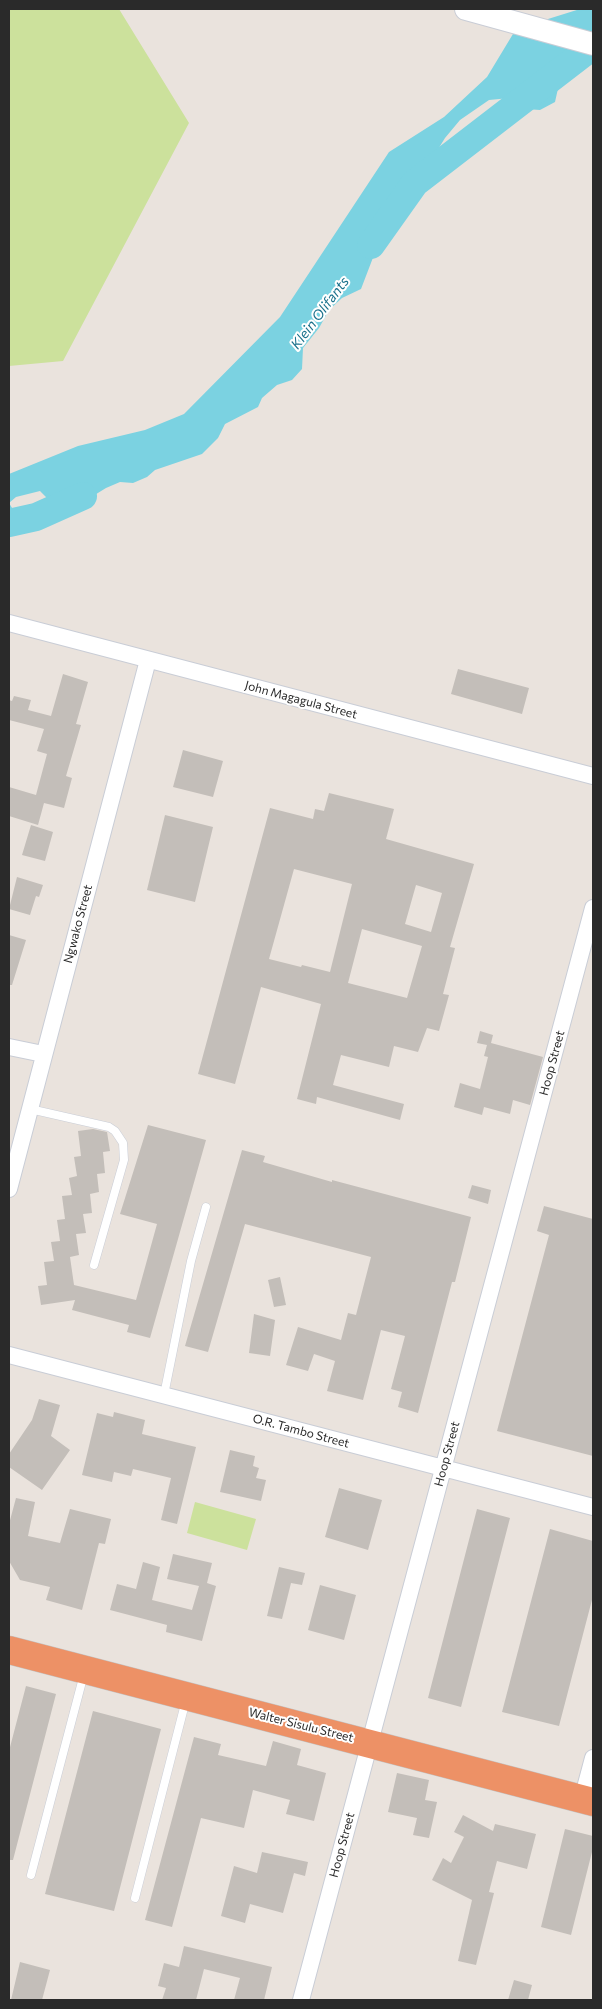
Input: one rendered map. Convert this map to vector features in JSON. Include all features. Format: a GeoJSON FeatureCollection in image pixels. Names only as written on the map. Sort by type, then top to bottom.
{"type":"FeatureCollection","features":[{"type":"Feature","properties":{"kind":"highway","name":"Walter Sisulu Street"},"geometry":{"type":"LineString","coordinates":[[9,1650],[588,1800]]}},
{"type":"Feature","properties":{"kind":"street"},"geometry":{"type":"LineString","coordinates":[[466,9],[593,44]]}},
{"type":"Feature","properties":{"kind":"street","name":"John Magagula Street"},"geometry":{"type":"LineString","coordinates":[[9,623],[593,776]]}},
{"type":"Feature","properties":{"kind":"street","name":"Ngwako Street"},"geometry":{"type":"LineString","coordinates":[[9,1189],[148,660]]}},
{"type":"Feature","properties":{"kind":"street","name":"Hoop Street"},"geometry":{"type":"LineString","coordinates":[[301,2000],[593,908]]}},
{"type":"Feature","properties":{"kind":"street"},"geometry":{"type":"LineString","coordinates":[[9,1047],[43,1054]]}},
{"type":"Feature","properties":{"kind":"street","name":"O.R. Tambo Street"},"geometry":{"type":"LineString","coordinates":[[9,1355],[593,1507]]}},
{"type":"Feature","properties":{"kind":"street"},"geometry":{"type":"LineString","coordinates":[[588,1800],[593,1758]]}},
{"type":"Feature","properties":{"kind":"lane"},"geometry":{"type":"LineString","coordinates":[[30,1109],[109,1127],[115,1131],[123,1142],[124,1160],[94,1265]]}},
{"type":"Feature","properties":{"kind":"lane"},"geometry":{"type":"LineString","coordinates":[[164,1395],[191,1261],[206,1206]]}},
{"type":"Feature","properties":{"kind":"lane"},"geometry":{"type":"LineString","coordinates":[[31,1875],[85,1669]]}},
{"type":"Feature","properties":{"kind":"lane"},"geometry":{"type":"LineString","coordinates":[[135,1898],[187,1696]]}},
{"type":"Feature","properties":{"kind":"green space"},"geometry":{"type":"Polygon","coordinates":[[[9,9],[119,9],[189,123],[63,361],[9,366],[9,9]]]}},
{"type":"Feature","properties":{"kind":"green space"},"geometry":{"type":"Polygon","coordinates":[[[195,1502],[256,1519],[247,1550],[187,1533],[195,1502]]]}},
{"type":"Feature","properties":{"kind":"water"},"geometry":{"type":"Polygon","coordinates":[[[580,9],[593,9],[593,30],[579,46],[557,63],[550,73],[559,84],[555,102],[540,110],[526,109],[510,98],[489,100],[460,120],[445,138],[432,159],[411,175],[374,255],[361,289],[342,298],[329,310],[319,328],[303,348],[302,369],[292,380],[277,385],[262,398],[258,407],[225,424],[218,438],[202,454],[155,470],[147,477],[133,483],[120,482],[106,488],[67,512],[55,514],[45,507],[47,498],[40,491],[16,497],[9,503],[9,474],[78,446],[145,430],[184,414],[280,317],[389,152],[444,117],[487,77],[516,29],[580,9]]]}},
{"type":"Feature","properties":{"kind":"water"},"geometry":{"type":"Polygon","coordinates":[[[9,503],[17,516],[11,518],[9,522],[9,503]]]}},
{"type":"Feature","properties":{"kind":"building"},"geometry":{"type":"Polygon","coordinates":[[[458,669],[529,688],[522,714],[451,694],[458,669]]]}},
{"type":"Feature","properties":{"kind":"building"},"geometry":{"type":"Polygon","coordinates":[[[63,674],[88,682],[76,724],[81,725],[66,776],[72,778],[64,808],[44,803],[38,825],[9,816],[9,787],[36,795],[47,754],[37,751],[44,729],[9,720],[9,700],[12,701],[14,696],[31,700],[28,710],[51,716],[63,674]]]}},
{"type":"Feature","properties":{"kind":"building"},"geometry":{"type":"Polygon","coordinates":[[[183,750],[223,761],[213,797],[173,787],[183,750]]]}},
{"type":"Feature","properties":{"kind":"building"},"geometry":{"type":"Polygon","coordinates":[[[329,793],[394,809],[386,839],[474,864],[450,947],[455,948],[443,994],[449,995],[439,1031],[427,1028],[418,1052],[394,1046],[389,1067],[341,1055],[333,1085],[404,1104],[400,1120],[317,1097],[316,1104],[297,1099],[321,1004],[261,987],[235,1084],[198,1074],[270,808],[313,819],[315,809],[324,811],[329,793]],[[294,869],[269,959],[330,972],[352,884],[294,869]],[[416,885],[405,924],[431,932],[442,893],[416,885]],[[362,929],[348,983],[407,998],[422,946],[362,929]]]}},
{"type":"Feature","properties":{"kind":"building"},"geometry":{"type":"Polygon","coordinates":[[[165,815],[213,827],[195,902],[147,890],[165,815]]]}},
{"type":"Feature","properties":{"kind":"building"},"geometry":{"type":"Polygon","coordinates":[[[31,825],[53,832],[45,861],[22,855],[31,825]]]}},
{"type":"Feature","properties":{"kind":"building"},"geometry":{"type":"Polygon","coordinates":[[[17,877],[43,885],[39,897],[36,896],[30,915],[9,909],[17,877]]]}},
{"type":"Feature","properties":{"kind":"building"},"geometry":{"type":"Polygon","coordinates":[[[9,935],[26,940],[12,985],[9,985],[9,935]]]}},
{"type":"Feature","properties":{"kind":"building"},"geometry":{"type":"Polygon","coordinates":[[[480,1031],[493,1035],[491,1043],[543,1057],[530,1105],[513,1100],[510,1114],[484,1107],[482,1115],[454,1107],[460,1083],[480,1089],[488,1057],[484,1056],[487,1045],[477,1043],[480,1031]]]}},
{"type":"Feature","properties":{"kind":"building"},"geometry":{"type":"Polygon","coordinates":[[[148,1125],[206,1140],[150,1338],[127,1332],[129,1325],[72,1310],[75,1300],[41,1305],[38,1286],[47,1285],[44,1262],[54,1261],[51,1242],[60,1241],[57,1220],[65,1219],[62,1196],[72,1195],[69,1178],[77,1176],[74,1157],[81,1156],[78,1131],[93,1129],[107,1132],[110,1151],[103,1152],[105,1173],[97,1174],[99,1192],[90,1194],[92,1213],[83,1214],[86,1233],[76,1234],[79,1255],[70,1257],[74,1285],[136,1300],[157,1224],[120,1214],[148,1125]]]}},
{"type":"Feature","properties":{"kind":"building"},"geometry":{"type":"Polygon","coordinates":[[[242,1150],[265,1156],[263,1162],[332,1182],[332,1180],[471,1217],[455,1282],[452,1282],[418,1413],[398,1407],[402,1392],[391,1389],[405,1336],[381,1330],[363,1400],[327,1391],[335,1361],[314,1354],[308,1371],[286,1365],[298,1327],[341,1340],[348,1313],[356,1315],[371,1257],[245,1224],[208,1352],[185,1346],[242,1150]]]}},
{"type":"Feature","properties":{"kind":"building"},"geometry":{"type":"Polygon","coordinates":[[[472,1185],[491,1190],[488,1204],[468,1198],[472,1185]]]}},
{"type":"Feature","properties":{"kind":"building"},"geometry":{"type":"Polygon","coordinates":[[[544,1206],[593,1219],[593,1456],[497,1431],[549,1235],[537,1231],[544,1206]]]}},
{"type":"Feature","properties":{"kind":"building"},"geometry":{"type":"Polygon","coordinates":[[[280,1277],[286,1305],[274,1307],[268,1280],[280,1277]]]}},
{"type":"Feature","properties":{"kind":"building"},"geometry":{"type":"Polygon","coordinates":[[[254,1314],[275,1320],[270,1356],[249,1353],[254,1314]]]}},
{"type":"Feature","properties":{"kind":"building"},"geometry":{"type":"Polygon","coordinates":[[[39,1399],[60,1405],[51,1436],[70,1450],[42,1490],[9,1467],[9,1454],[32,1420],[39,1399]]]}},
{"type":"Feature","properties":{"kind":"building"},"geometry":{"type":"Polygon","coordinates":[[[114,1412],[145,1420],[142,1434],[196,1447],[177,1524],[161,1520],[171,1478],[133,1469],[131,1476],[114,1472],[112,1482],[82,1475],[97,1413],[113,1417],[114,1412]]]}},
{"type":"Feature","properties":{"kind":"building"},"geometry":{"type":"Polygon","coordinates":[[[230,1450],[255,1456],[253,1466],[259,1468],[256,1478],[266,1480],[261,1501],[220,1492],[230,1450]]]}},
{"type":"Feature","properties":{"kind":"building"},"geometry":{"type":"Polygon","coordinates":[[[339,1488],[382,1500],[368,1550],[325,1537],[339,1488]]]}},
{"type":"Feature","properties":{"kind":"building"},"geometry":{"type":"Polygon","coordinates":[[[16,1498],[35,1502],[28,1536],[60,1543],[70,1509],[111,1519],[105,1544],[99,1543],[82,1610],[46,1600],[50,1587],[20,1580],[9,1561],[9,1524],[16,1498]]]}},
{"type":"Feature","properties":{"kind":"building"},"geometry":{"type":"Polygon","coordinates":[[[477,1509],[510,1518],[461,1707],[428,1698],[477,1509]]]}},
{"type":"Feature","properties":{"kind":"building"},"geometry":{"type":"Polygon","coordinates":[[[550,1529],[593,1541],[593,1596],[559,1726],[502,1712],[550,1529]]]}},
{"type":"Feature","properties":{"kind":"building"},"geometry":{"type":"Polygon","coordinates":[[[173,1554],[212,1563],[207,1583],[216,1586],[202,1641],[166,1632],[167,1625],[110,1610],[117,1584],[136,1589],[143,1562],[160,1567],[152,1600],[192,1610],[199,1586],[167,1579],[173,1554]]]}},
{"type":"Feature","properties":{"kind":"building"},"geometry":{"type":"Polygon","coordinates":[[[279,1567],[305,1573],[302,1585],[291,1583],[282,1619],[267,1616],[279,1567]]]}},
{"type":"Feature","properties":{"kind":"building"},"geometry":{"type":"Polygon","coordinates":[[[320,1585],[356,1595],[344,1640],[308,1630],[320,1585]]]}},
{"type":"Feature","properties":{"kind":"building"},"geometry":{"type":"Polygon","coordinates":[[[26,1686],[56,1694],[13,1860],[9,1860],[9,1751],[26,1686]]]}},
{"type":"Feature","properties":{"kind":"building"},"geometry":{"type":"Polygon","coordinates":[[[93,1711],[161,1729],[114,1911],[45,1894],[93,1711]]]}},
{"type":"Feature","properties":{"kind":"building"},"geometry":{"type":"Polygon","coordinates":[[[194,1737],[221,1744],[218,1755],[266,1766],[273,1741],[301,1749],[297,1765],[326,1773],[314,1821],[286,1814],[290,1800],[253,1790],[244,1828],[201,1818],[172,1927],[145,1920],[194,1737]]]}},
{"type":"Feature","properties":{"kind":"building"},"geometry":{"type":"Polygon","coordinates":[[[397,1773],[429,1780],[425,1800],[437,1802],[429,1838],[413,1835],[417,1818],[388,1812],[397,1773]]]}},
{"type":"Feature","properties":{"kind":"building"},"geometry":{"type":"Polygon","coordinates":[[[463,1815],[493,1831],[495,1824],[536,1834],[527,1869],[497,1861],[489,1892],[494,1893],[476,1965],[458,1961],[472,1900],[432,1880],[443,1858],[451,1863],[464,1837],[454,1832],[463,1815]]]}},
{"type":"Feature","properties":{"kind":"building"},"geometry":{"type":"Polygon","coordinates":[[[565,1829],[593,1836],[593,1848],[571,1935],[541,1927],[565,1829]]]}},
{"type":"Feature","properties":{"kind":"building"},"geometry":{"type":"Polygon","coordinates":[[[262,1852],[308,1862],[305,1876],[294,1873],[283,1913],[250,1904],[245,1923],[221,1916],[234,1866],[257,1873],[262,1852]]]}},
{"type":"Feature","properties":{"kind":"building"},"geometry":{"type":"Polygon","coordinates":[[[184,1946],[272,1967],[264,2000],[234,2000],[240,1978],[204,1969],[196,2000],[162,2000],[166,1988],[158,1986],[164,1963],[179,1967],[184,1946]]]}},
{"type":"Feature","properties":{"kind":"building"},"geometry":{"type":"Polygon","coordinates":[[[20,1962],[50,1970],[42,2000],[11,2000],[20,1962]]]}},
{"type":"Feature","properties":{"kind":"building"},"geometry":{"type":"Polygon","coordinates":[[[514,1980],[532,1985],[528,2000],[508,2000],[514,1980]]]}},
{"type":"Feature","properties":{"kind":"waterway","name":"Klein Olifants"},"geometry":{"type":"LineString","coordinates":[[371,245],[415,183],[593,46]]}},
{"type":"Feature","properties":{"kind":"waterway","name":"Klein Olifants"},"geometry":{"type":"LineString","coordinates":[[9,523],[36,517],[83,496]]}}]}
